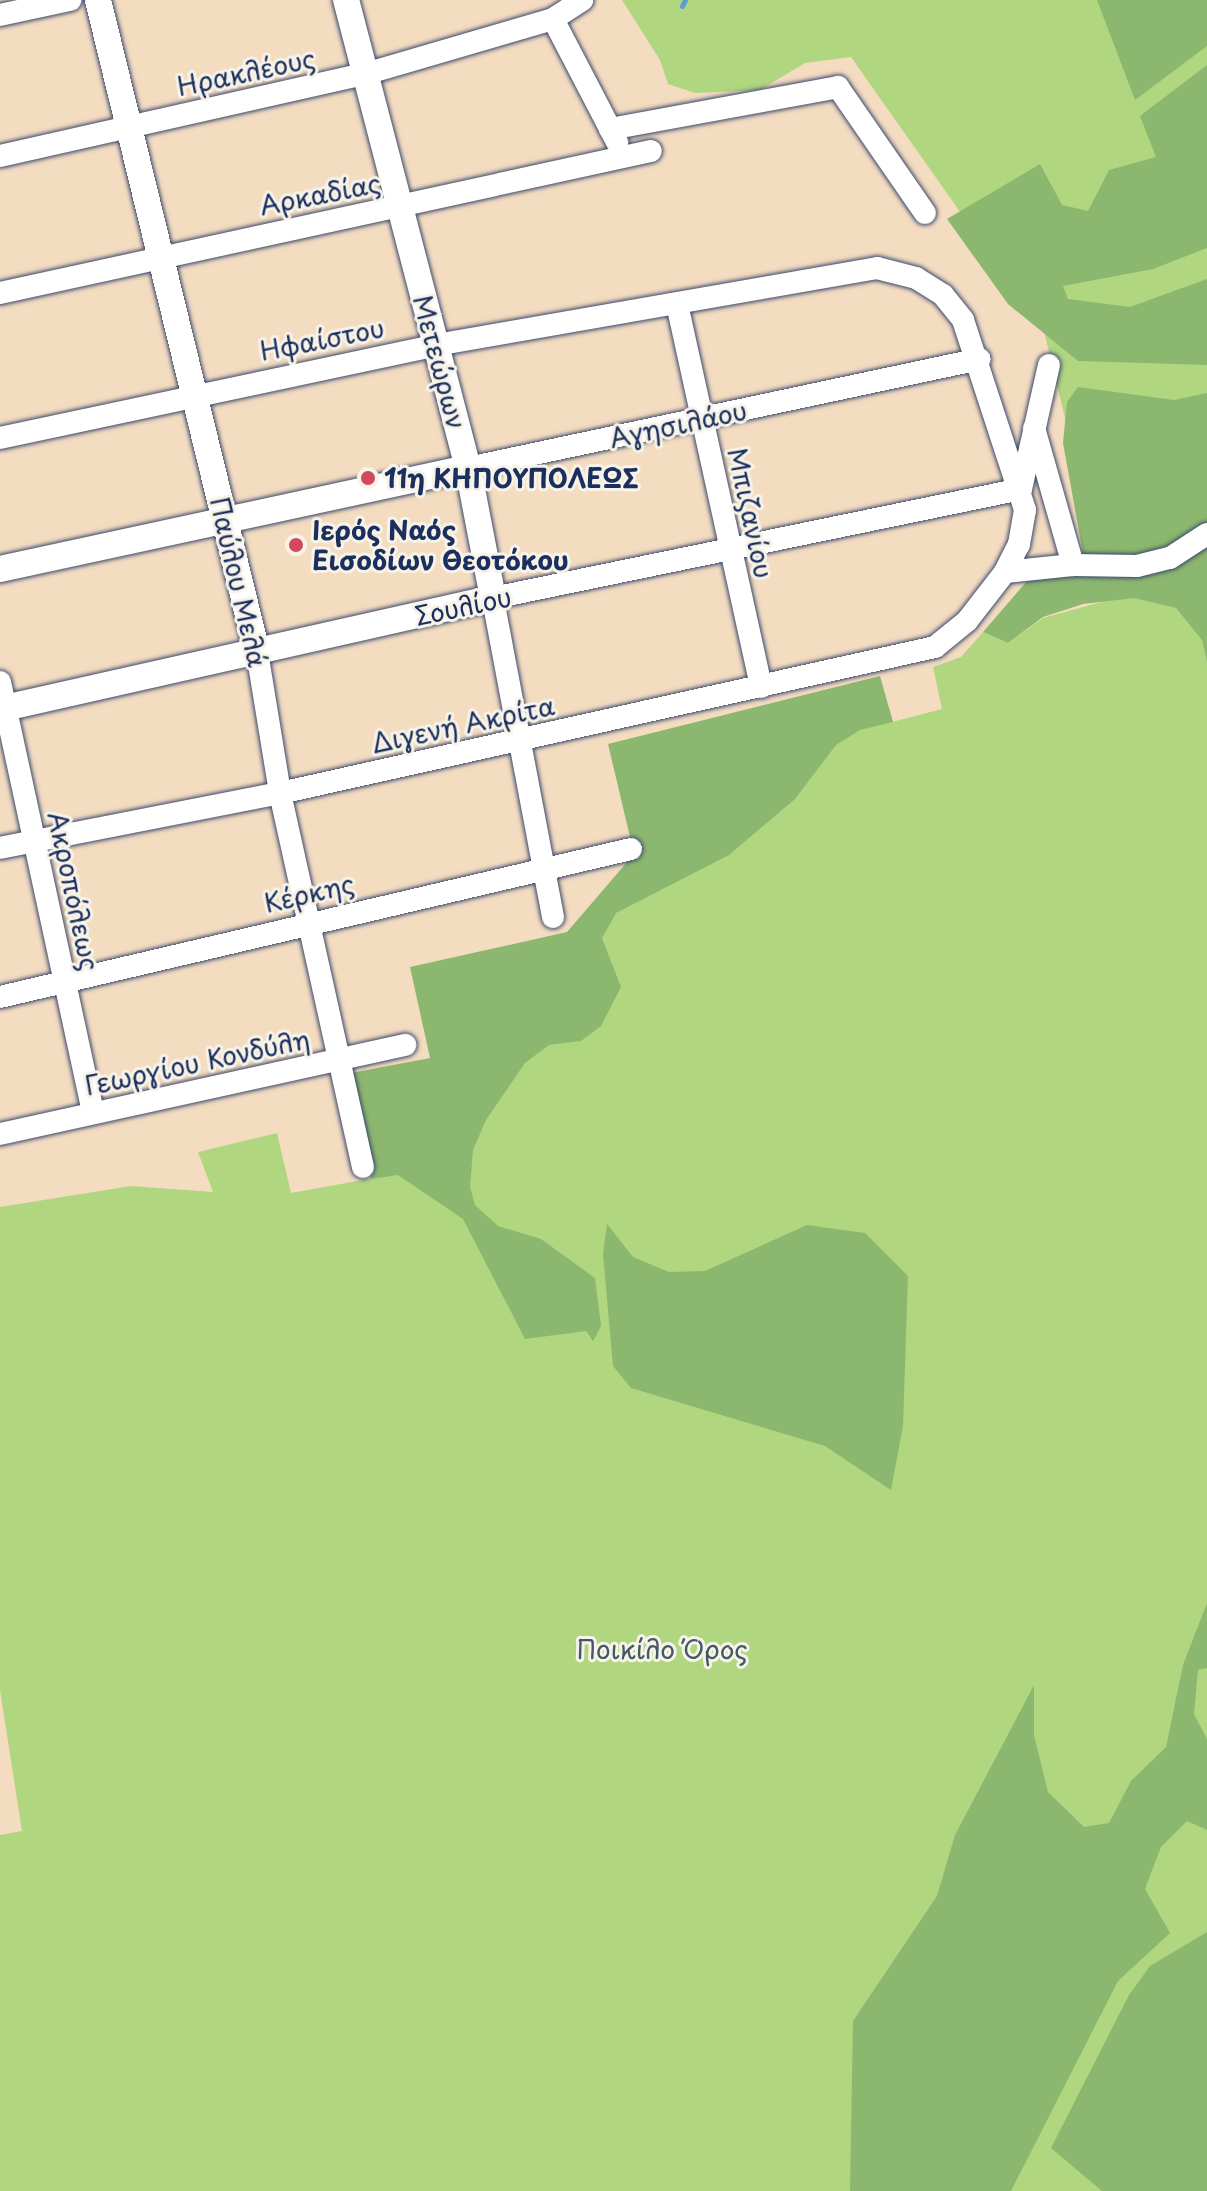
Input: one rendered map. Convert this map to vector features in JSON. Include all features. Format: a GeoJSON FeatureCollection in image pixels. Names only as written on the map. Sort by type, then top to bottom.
{"type":"FeatureCollection","features":[{"type":"Feature","properties":{"kind":"street"},"geometry":{"type":"LineString","coordinates":[[0,15],[70,0]]}},
{"type":"Feature","properties":{"kind":"street","name":"Παύλου Μελά"},"geometry":{"type":"LineString","coordinates":[[98,0],[257,652],[280,793],[363,1167]]}},
{"type":"Feature","properties":{"kind":"street","name":"Μετεώρων"},"geometry":{"type":"LineString","coordinates":[[346,0],[468,468],[553,917]]}},
{"type":"Feature","properties":{"kind":"street","name":"Ηρακλέους"},"geometry":{"type":"LineString","coordinates":[[0,156],[365,74],[553,19],[582,0]]}},
{"type":"Feature","properties":{"kind":"street"},"geometry":{"type":"LineString","coordinates":[[553,19],[625,157]]}},
{"type":"Feature","properties":{"kind":"street"},"geometry":{"type":"LineString","coordinates":[[610,129],[838,87],[925,213]]}},
{"type":"Feature","properties":{"kind":"street","name":"Αρκαδίας"},"geometry":{"type":"LineString","coordinates":[[0,293],[160,255],[400,207],[651,151]]}},
{"type":"Feature","properties":{"kind":"street","name":"Ηφαίστου"},"geometry":{"type":"LineString","coordinates":[[0,438],[194,393],[436,345],[677,304],[845,271],[877,268],[903,275],[943,295],[963,320],[980,359],[1021,489]]}},
{"type":"Feature","properties":{"kind":"street","name":"Μπιζανίου"},"geometry":{"type":"LineString","coordinates":[[677,304],[761,687]]}},
{"type":"Feature","properties":{"kind":"street","name":"Αγησιλάου"},"geometry":{"type":"LineString","coordinates":[[0,569],[980,359]]}},
{"type":"Feature","properties":{"kind":"street"},"geometry":{"type":"LineString","coordinates":[[1049,365],[1033,423],[1021,489],[1025,526],[1005,572],[1073,565],[1137,566],[1170,558],[1207,534]]}},
{"type":"Feature","properties":{"kind":"street"},"geometry":{"type":"LineString","coordinates":[[1033,423],[1073,565]]}},
{"type":"Feature","properties":{"kind":"street","name":"Σουλίου"},"geometry":{"type":"LineString","coordinates":[[3,708],[493,598],[1021,489]]}},
{"type":"Feature","properties":{"kind":"street","name":"Διγενή Ακρίτα"},"geometry":{"type":"LineString","coordinates":[[0,848],[280,793],[935,647],[967,621],[1005,572]]}},
{"type":"Feature","properties":{"kind":"street","name":"Ακροπόλεως"},"geometry":{"type":"LineString","coordinates":[[0,682],[3,708],[93,1112]]}},
{"type":"Feature","properties":{"kind":"street","name":"Κέρκης"},"geometry":{"type":"LineString","coordinates":[[0,997],[307,921],[631,849]]}},
{"type":"Feature","properties":{"kind":"street","name":"Γεωργίου Κονδύλη"},"geometry":{"type":"LineString","coordinates":[[0,1134],[405,1045]]}},
{"type":"Feature","properties":{"kind":"green space","name":"Ποικίλο Όρος"},"geometry":{"type":"Polygon","coordinates":[[[622,0],[1207,0],[1207,2191],[0,2191],[0,1835],[22,1831],[0,1690],[0,1207],[131,1186],[213,1192],[198,1152],[277,1133],[291,1193],[374,1178],[639,854],[611,745],[892,722],[942,709],[933,667],[961,657],[983,632],[1008,643],[1043,618],[1109,600],[1044,331],[851,57],[805,63],[760,90],[695,93],[668,84],[660,60],[622,0]]]}},
{"type":"Feature","properties":{"kind":"green space"},"geometry":{"type":"Polygon","coordinates":[[[1097,0],[1207,0],[1207,46],[1135,100],[1097,0]]]}},
{"type":"Feature","properties":{"kind":"green space"},"geometry":{"type":"Polygon","coordinates":[[[1207,65],[1207,248],[1153,269],[1063,286],[1068,299],[1130,307],[1207,279],[1207,365],[1078,361],[1008,304],[947,219],[1040,164],[1062,205],[1088,211],[1109,170],[1156,157],[1140,116],[1207,65]]]}},
{"type":"Feature","properties":{"kind":"green space"},"geometry":{"type":"Polygon","coordinates":[[[1078,387],[1174,400],[1207,393],[1207,527],[1168,555],[1084,559],[1063,443],[1067,402],[1078,387]]]}},
{"type":"Feature","properties":{"kind":"green space"},"geometry":{"type":"Polygon","coordinates":[[[1207,546],[1207,662],[1202,640],[1176,608],[1134,598],[1083,604],[1043,617],[1008,643],[983,632],[1027,581],[1089,574],[1207,546]]]}},
{"type":"Feature","properties":{"kind":"green space"},"geometry":{"type":"Polygon","coordinates":[[[880,676],[893,722],[860,730],[836,745],[795,799],[729,855],[616,913],[602,938],[621,987],[601,1026],[581,1041],[549,1045],[525,1063],[486,1120],[473,1150],[470,1187],[475,1205],[498,1226],[541,1239],[595,1278],[601,1326],[593,1341],[586,1331],[525,1339],[463,1219],[398,1175],[371,1179],[351,1073],[430,1058],[410,967],[567,932],[634,854],[608,744],[880,676]]]}},
{"type":"Feature","properties":{"kind":"green space"},"geometry":{"type":"Polygon","coordinates":[[[607,1224],[633,1257],[669,1272],[705,1271],[807,1225],[865,1233],[908,1276],[903,1426],[891,1490],[825,1446],[631,1388],[613,1366],[603,1254],[607,1224]]]}},
{"type":"Feature","properties":{"kind":"green space"},"geometry":{"type":"Polygon","coordinates":[[[1207,1603],[1207,1668],[1198,1670],[1194,1714],[1207,1739],[1207,1830],[1187,1821],[1161,1847],[1145,1889],[1170,1933],[1118,1981],[1011,2191],[850,2191],[853,2021],[937,1896],[955,1835],[1034,1685],[1034,1735],[1048,1792],[1084,1827],[1109,1823],[1131,1781],[1166,1747],[1183,1665],[1207,1603]]]}},
{"type":"Feature","properties":{"kind":"green space"},"geometry":{"type":"Polygon","coordinates":[[[1207,1932],[1207,2191],[1102,2191],[1051,2148],[1129,1995],[1150,1966],[1207,1932]]]}},
{"type":"Feature","properties":{"kind":"waterway"},"geometry":{"type":"LineString","coordinates":[[682,6],[685,0]]}},
{"type":"Feature","properties":{"kind":"place","name":"11η ΚΗΠΟΥΠΟΛΕΩΣ"},"geometry":{"type":"Point","coordinates":[368,478]}},
{"type":"Feature","properties":{"kind":"place","name":"Ιερός Ναός Εισοδίων Θεοτόκου"},"geometry":{"type":"Point","coordinates":[296,545]}}]}
